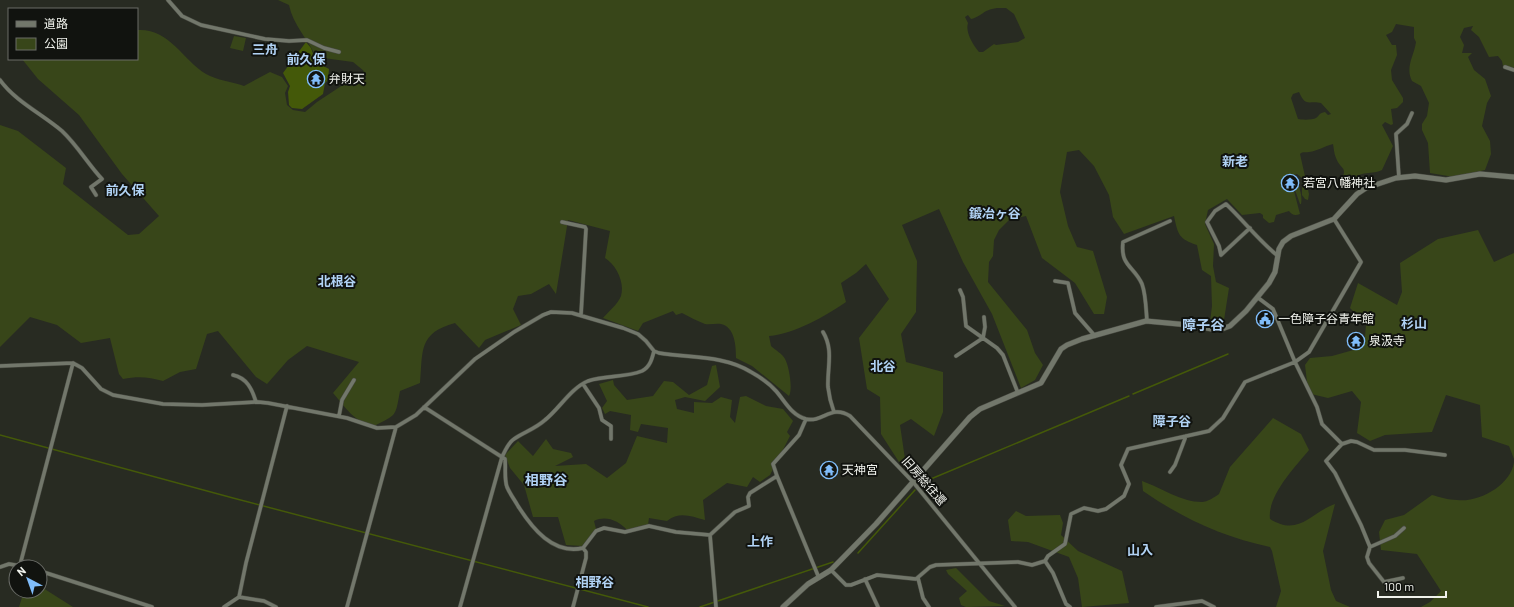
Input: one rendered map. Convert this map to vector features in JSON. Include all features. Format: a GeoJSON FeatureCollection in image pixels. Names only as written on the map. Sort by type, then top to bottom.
{"type":"FeatureCollection","features":[{"type":"Feature","properties":{"kind":"street"},"geometry":{"type":"LineString","coordinates":[[168,0],[182,16],[201,25],[264,39],[289,41],[307,40],[324,48],[339,52]]}},
{"type":"Feature","properties":{"kind":"street"},"geometry":{"type":"LineString","coordinates":[[1505,68],[1514,70]]}},
{"type":"Feature","properties":{"kind":"street"},"geometry":{"type":"LineString","coordinates":[[0,80],[13,96],[23,101],[63,132],[102,179],[91,187],[96,195]]}},
{"type":"Feature","properties":{"kind":"street"},"geometry":{"type":"LineString","coordinates":[[1399,178],[1396,134],[1407,124],[1412,113]]}},
{"type":"Feature","properties":{"kind":"street"},"geometry":{"type":"LineString","coordinates":[[784,607],[796,594],[831,570],[913,482],[973,414],[1041,383],[1056,354],[1067,345],[1147,321],[1222,329],[1237,320],[1269,283],[1275,272],[1279,249],[1283,242],[1291,236],[1334,219],[1357,194],[1366,188],[1399,178],[1416,176],[1446,180],[1480,174],[1514,177]]}},
{"type":"Feature","properties":{"kind":"street"},"geometry":{"type":"LineString","coordinates":[[1250,228],[1221,255],[1219,246],[1207,222],[1215,211],[1226,204],[1250,228],[1266,246],[1278,256]]}},
{"type":"Feature","properties":{"kind":"street"},"geometry":{"type":"LineString","coordinates":[[831,570],[846,585],[851,585],[877,575],[912,579],[918,578],[930,567],[936,565],[1018,562],[1032,566],[1045,561],[1048,556],[1065,544],[1071,514],[1084,508],[1098,511],[1106,509],[1124,496],[1129,484],[1121,465],[1128,450],[1205,433],[1212,429],[1223,418],[1246,382],[1295,362],[1309,352],[1360,262],[1334,219]]}},
{"type":"Feature","properties":{"kind":"street"},"geometry":{"type":"LineString","coordinates":[[1147,321],[1143,287],[1141,281],[1123,258],[1123,242],[1170,221]]}},
{"type":"Feature","properties":{"kind":"street"},"geometry":{"type":"LineString","coordinates":[[562,222],[585,227],[586,229],[581,315]]}},
{"type":"Feature","properties":{"kind":"street"},"geometry":{"type":"LineString","coordinates":[[1055,281],[1068,283],[1075,313],[1095,336]]}},
{"type":"Feature","properties":{"kind":"street"},"geometry":{"type":"LineString","coordinates":[[960,290],[963,297],[966,326],[1003,354],[1018,394]]}},
{"type":"Feature","properties":{"kind":"street"},"geometry":{"type":"LineString","coordinates":[[1257,297],[1273,309],[1295,362],[1317,407],[1322,424],[1342,444]]}},
{"type":"Feature","properties":{"kind":"street"},"geometry":{"type":"LineString","coordinates":[[0,366],[73,363],[82,368],[101,389],[113,395],[163,404],[202,405],[256,402],[288,406],[339,416],[377,428],[396,427],[406,422],[424,408],[475,359],[543,315],[561,312],[581,315],[638,334],[654,351],[670,355],[723,360],[750,371],[775,390],[792,411],[806,419],[813,419],[834,412],[828,386],[830,353],[829,343],[823,332]]}},
{"type":"Feature","properties":{"kind":"street"},"geometry":{"type":"LineString","coordinates":[[956,356],[983,338],[985,327],[984,317]]}},
{"type":"Feature","properties":{"kind":"street"},"geometry":{"type":"LineString","coordinates":[[460,607],[502,457],[513,440],[534,430],[583,384],[607,376],[634,373],[643,370],[651,362],[654,351]]}},
{"type":"Feature","properties":{"kind":"street"},"geometry":{"type":"LineString","coordinates":[[22,559],[73,363]]}},
{"type":"Feature","properties":{"kind":"street"},"geometry":{"type":"LineString","coordinates":[[233,375],[241,376],[251,387],[256,402]]}},
{"type":"Feature","properties":{"kind":"street"},"geometry":{"type":"LineString","coordinates":[[339,416],[342,400],[354,380]]}},
{"type":"Feature","properties":{"kind":"street"},"geometry":{"type":"LineString","coordinates":[[583,384],[599,408],[602,420],[611,426],[611,439]]}},
{"type":"Feature","properties":{"kind":"street"},"geometry":{"type":"LineString","coordinates":[[224,607],[239,597],[288,406]]}},
{"type":"Feature","properties":{"kind":"street"},"geometry":{"type":"LineString","coordinates":[[424,408],[505,459],[506,485],[528,522],[548,541],[564,549],[573,551],[583,548],[596,531],[604,528],[625,532],[649,526],[676,532],[710,535],[735,512],[749,506],[748,496],[750,493],[777,476]]}},
{"type":"Feature","properties":{"kind":"street","name":"旧房総往還"},"geometry":{"type":"LineString","coordinates":[[834,412],[842,412],[850,416],[913,482],[1014,607]]}},
{"type":"Feature","properties":{"kind":"street"},"geometry":{"type":"LineString","coordinates":[[806,419],[799,435],[773,464],[818,578]]}},
{"type":"Feature","properties":{"kind":"street"},"geometry":{"type":"LineString","coordinates":[[348,607],[396,427]]}},
{"type":"Feature","properties":{"kind":"street"},"geometry":{"type":"LineString","coordinates":[[1170,472],[1182,450],[1186,436]]}},
{"type":"Feature","properties":{"kind":"street"},"geometry":{"type":"LineString","coordinates":[[1403,578],[1384,582],[1369,563],[1367,557],[1370,547],[1361,525],[1343,492],[1335,473],[1326,461],[1342,444],[1351,441],[1357,442],[1374,450],[1406,450],[1445,455]]}},
{"type":"Feature","properties":{"kind":"street"},"geometry":{"type":"LineString","coordinates":[[1370,547],[1395,536],[1404,528]]}},
{"type":"Feature","properties":{"kind":"street"},"geometry":{"type":"LineString","coordinates":[[710,535],[716,607]]}},
{"type":"Feature","properties":{"kind":"street"},"geometry":{"type":"LineString","coordinates":[[573,607],[586,558],[583,548]]}},
{"type":"Feature","properties":{"kind":"street"},"geometry":{"type":"LineString","coordinates":[[1045,561],[1053,573],[1066,604],[1070,607]]}},
{"type":"Feature","properties":{"kind":"street"},"geometry":{"type":"LineString","coordinates":[[48,574],[152,607]]}},
{"type":"Feature","properties":{"kind":"street"},"geometry":{"type":"LineString","coordinates":[[918,578],[923,598],[929,607]]}},
{"type":"Feature","properties":{"kind":"street"},"geometry":{"type":"LineString","coordinates":[[865,579],[878,607]]}},
{"type":"Feature","properties":{"kind":"street"},"geometry":{"type":"LineString","coordinates":[[239,597],[264,601],[276,607]]}},
{"type":"Feature","properties":{"kind":"street"},"geometry":{"type":"LineString","coordinates":[[1156,607],[1202,601],[1214,607]]}},
{"type":"Feature","properties":{"kind":"green space"},"geometry":{"type":"Polygon","coordinates":[[[278,0],[1514,0],[1514,68],[1503,66],[1502,61],[1498,56],[1489,57],[1479,37],[1471,30],[1473,26],[1464,28],[1460,37],[1464,45],[1462,53],[1472,53],[1468,57],[1474,70],[1485,79],[1491,96],[1487,103],[1482,126],[1490,141],[1491,154],[1485,170],[1454,177],[1430,173],[1428,143],[1422,130],[1422,124],[1427,116],[1429,103],[1421,86],[1412,81],[1409,71],[1416,42],[1414,38],[1414,27],[1396,24],[1392,32],[1386,35],[1392,45],[1396,45],[1397,55],[1391,70],[1392,80],[1403,98],[1403,102],[1397,108],[1391,109],[1393,124],[1391,125],[1385,122],[1382,125],[1393,146],[1382,170],[1360,175],[1354,180],[1351,186],[1347,187],[1341,182],[1344,170],[1335,156],[1333,144],[1315,151],[1303,152],[1300,154],[1309,194],[1308,200],[1305,199],[1302,195],[1302,178],[1297,174],[1293,175],[1301,193],[1300,204],[1295,190],[1294,191],[1300,214],[1294,215],[1289,211],[1276,215],[1274,222],[1269,223],[1260,213],[1242,215],[1227,199],[1208,210],[1205,224],[1214,244],[1213,266],[1216,282],[1229,288],[1224,320],[1210,322],[1212,306],[1211,276],[1202,270],[1197,245],[1186,241],[1178,232],[1174,216],[1124,234],[1113,217],[1109,195],[1094,166],[1079,150],[1067,152],[1060,192],[1068,226],[1077,247],[1093,251],[1107,297],[1104,314],[1094,314],[1075,283],[1042,258],[1026,216],[1009,220],[999,230],[994,240],[993,256],[989,262],[988,282],[1027,330],[1035,353],[1043,365],[1035,380],[1021,388],[992,314],[963,262],[939,209],[902,225],[917,261],[916,312],[901,334],[906,362],[943,372],[943,412],[934,436],[911,419],[900,425],[905,459],[899,462],[881,434],[880,397],[867,389],[859,338],[889,299],[866,264],[841,283],[846,302],[809,324],[779,335],[769,336],[771,346],[783,355],[786,362],[791,383],[789,396],[752,366],[736,358],[734,338],[726,326],[721,324],[705,324],[682,313],[676,315],[673,311],[643,323],[638,331],[603,318],[618,302],[622,291],[619,274],[613,265],[605,258],[610,231],[568,220],[556,294],[549,284],[531,294],[518,296],[513,309],[521,325],[485,340],[479,348],[455,323],[434,332],[428,338],[425,345],[420,383],[400,391],[394,414],[374,426],[356,418],[346,409],[333,393],[359,362],[307,346],[288,360],[267,384],[256,377],[218,331],[207,334],[196,369],[180,372],[163,381],[143,377],[123,379],[119,374],[110,338],[81,343],[57,325],[30,317],[0,347],[0,125],[18,131],[66,168],[63,184],[128,235],[139,234],[159,216],[122,174],[79,115],[38,79],[23,60],[138,60],[138,30],[148,31],[167,39],[197,68],[215,78],[244,86],[270,72],[282,77],[288,86],[285,93],[287,105],[293,110],[305,112],[317,102],[364,71],[353,62],[316,57],[291,12],[289,5],[278,0]],[[1006,8],[988,10],[971,19],[968,15],[965,17],[968,23],[967,27],[970,38],[979,52],[983,52],[994,44],[1018,42],[1025,38],[1014,14],[1006,8]],[[1299,92],[1293,94],[1291,98],[1298,119],[1315,119],[1325,112],[1328,115],[1331,114],[1321,103],[1306,102],[1301,97],[1299,92]]]}},
{"type":"Feature","properties":{"kind":"green space"},"geometry":{"type":"Polygon","coordinates":[[[234,36],[246,38],[243,51],[230,48],[234,36]]]}},
{"type":"Feature","properties":{"kind":"green space"},"geometry":{"type":"Polygon","coordinates":[[[1478,230],[1494,262],[1514,253],[1514,459],[1509,446],[1482,437],[1480,405],[1446,395],[1432,432],[1385,435],[1370,441],[1357,433],[1361,402],[1352,391],[1328,398],[1311,394],[1307,382],[1305,365],[1310,358],[1332,356],[1357,349],[1365,337],[1366,324],[1350,308],[1358,283],[1397,305],[1402,292],[1400,263],[1438,239],[1478,230]]]}},
{"type":"Feature","properties":{"kind":"green space"},"geometry":{"type":"Polygon","coordinates":[[[716,365],[720,387],[705,401],[685,397],[675,400],[677,409],[694,413],[694,402],[712,403],[721,397],[732,400],[730,417],[735,423],[740,397],[746,396],[766,406],[783,409],[793,421],[787,432],[790,436],[770,475],[760,482],[753,477],[747,487],[727,483],[703,500],[705,520],[685,515],[676,516],[667,521],[649,518],[648,525],[627,530],[612,520],[599,519],[594,521],[596,529],[582,546],[566,545],[558,517],[533,517],[524,485],[510,468],[505,455],[518,441],[533,456],[546,439],[553,449],[571,453],[573,457],[555,466],[586,464],[607,478],[626,463],[637,436],[667,443],[668,428],[641,424],[638,432],[630,430],[631,415],[610,411],[605,414],[602,408],[607,401],[599,384],[613,380],[614,385],[627,400],[653,396],[664,381],[673,382],[689,395],[707,385],[712,366],[716,365]]]}},
{"type":"Feature","properties":{"kind":"green space"},"geometry":{"type":"Polygon","coordinates":[[[1273,418],[1301,434],[1309,450],[1283,482],[1277,492],[1270,510],[1270,519],[1280,524],[1289,526],[1297,525],[1335,504],[1323,551],[1331,590],[1336,601],[1350,607],[1276,607],[1281,591],[1270,547],[1219,532],[1173,510],[1143,491],[1142,481],[1187,500],[1202,502],[1213,498],[1219,494],[1230,467],[1273,418]]]}},
{"type":"Feature","properties":{"kind":"green space"},"geometry":{"type":"Polygon","coordinates":[[[1514,462],[1514,607],[1421,607],[1430,602],[1441,591],[1417,554],[1381,550],[1379,532],[1385,520],[1404,515],[1432,495],[1450,500],[1466,500],[1475,499],[1493,491],[1507,478],[1512,470],[1514,462]]]}},
{"type":"Feature","properties":{"kind":"green space"},"geometry":{"type":"Polygon","coordinates":[[[1016,511],[1026,516],[1060,515],[1063,523],[1061,535],[1078,551],[1122,571],[1129,603],[1082,607],[1078,578],[1069,557],[1028,542],[1011,541],[1008,520],[1016,511]]]}},
{"type":"Feature","properties":{"kind":"green space"},"geometry":{"type":"Polygon","coordinates":[[[956,568],[989,601],[1005,606],[966,607],[961,605],[959,598],[967,591],[948,574],[946,570],[956,568]]]}},
{"type":"Feature","properties":{"kind":"green space"},"geometry":{"type":"Polygon","coordinates":[[[48,591],[73,607],[19,607],[22,599],[48,599],[48,591]]]}},
{"type":"Feature","properties":{"kind":"shaded area"},"geometry":{"type":"Polygon","coordinates":[[[306,42],[311,48],[316,62],[329,69],[328,80],[325,83],[323,94],[302,109],[292,108],[289,105],[288,92],[290,86],[283,73],[306,42]]]}},
{"type":"Feature","properties":{"kind":"waterway"},"geometry":{"type":"LineString","coordinates":[[1133,394],[1228,354]]}},
{"type":"Feature","properties":{"kind":"waterway"},"geometry":{"type":"LineString","coordinates":[[921,485],[926,481],[1129,396]]}},
{"type":"Feature","properties":{"kind":"waterway"},"geometry":{"type":"LineString","coordinates":[[0,435],[648,607]]}},
{"type":"Feature","properties":{"kind":"waterway"},"geometry":{"type":"LineString","coordinates":[[858,553],[915,490]]}},
{"type":"Feature","properties":{"kind":"waterway"},"geometry":{"type":"LineString","coordinates":[[700,607],[833,562]]}},
{"type":"Feature","properties":{"kind":"place","name":"弁財天"},"geometry":{"type":"Point","coordinates":[316,79]}},
{"type":"Feature","properties":{"kind":"place","name":"若宮八幡神社"},"geometry":{"type":"Point","coordinates":[1290,183]}},
{"type":"Feature","properties":{"kind":"place","name":"一色障子谷青年館"},"geometry":{"type":"Point","coordinates":[1265,319]}},
{"type":"Feature","properties":{"kind":"place","name":"泉汲寺"},"geometry":{"type":"Point","coordinates":[1356,341]}},
{"type":"Feature","properties":{"kind":"place","name":"天神宮"},"geometry":{"type":"Point","coordinates":[829,470]}},
{"type":"Feature","properties":{"kind":"district","name":"三舟"},"geometry":{"type":"Point","coordinates":[265,49]}},
{"type":"Feature","properties":{"kind":"district","name":"前久保"},"geometry":{"type":"Point","coordinates":[306,59]}},
{"type":"Feature","properties":{"kind":"district","name":"新老"},"geometry":{"type":"Point","coordinates":[1235,161]}},
{"type":"Feature","properties":{"kind":"district","name":"前久保"},"geometry":{"type":"Point","coordinates":[125,190]}},
{"type":"Feature","properties":{"kind":"district","name":"鍛冶ヶ谷"},"geometry":{"type":"Point","coordinates":[995,213]}},
{"type":"Feature","properties":{"kind":"district","name":"北根谷"},"geometry":{"type":"Point","coordinates":[337,281]}},
{"type":"Feature","properties":{"kind":"district","name":"杉山"},"geometry":{"type":"Point","coordinates":[1414,323]}},
{"type":"Feature","properties":{"kind":"district","name":"障子谷"},"geometry":{"type":"Point","coordinates":[1203,325]}},
{"type":"Feature","properties":{"kind":"district","name":"北谷"},"geometry":{"type":"Point","coordinates":[883,366]}},
{"type":"Feature","properties":{"kind":"district","name":"障子谷"},"geometry":{"type":"Point","coordinates":[1172,421]}},
{"type":"Feature","properties":{"kind":"district","name":"相野谷"},"geometry":{"type":"Point","coordinates":[546,480]}},
{"type":"Feature","properties":{"kind":"district","name":"上作"},"geometry":{"type":"Point","coordinates":[760,541]}},
{"type":"Feature","properties":{"kind":"district","name":"山入"},"geometry":{"type":"Point","coordinates":[1140,550]}},
{"type":"Feature","properties":{"kind":"district","name":"相野谷"},"geometry":{"type":"Point","coordinates":[595,582]}}]}
